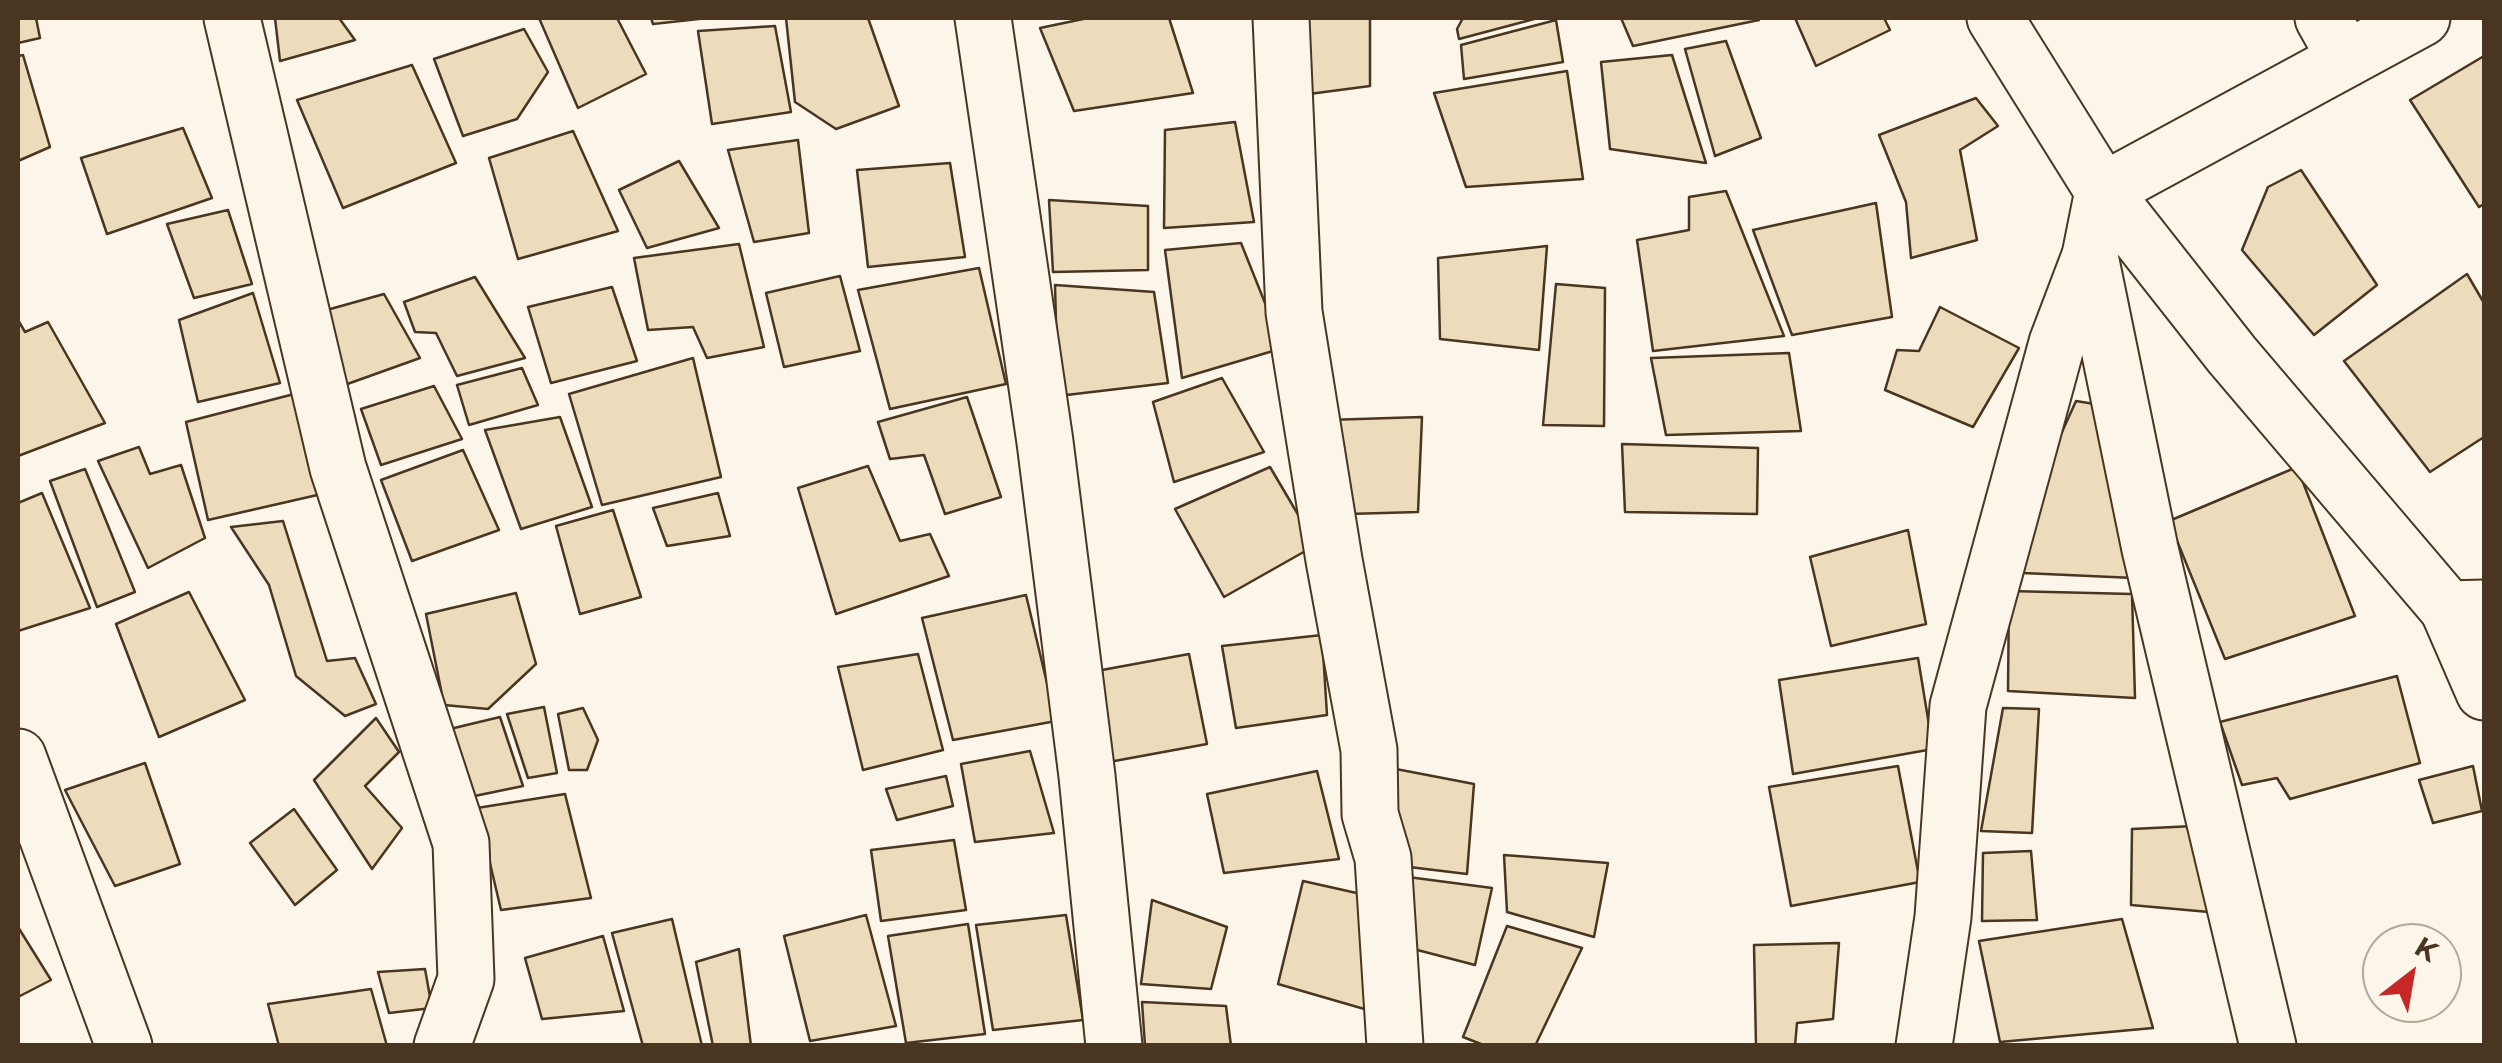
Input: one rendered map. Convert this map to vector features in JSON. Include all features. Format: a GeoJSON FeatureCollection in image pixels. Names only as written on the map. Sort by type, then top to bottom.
{"type":"FeatureCollection","features":[{"type":"Feature","properties":{"kind":"street"},"geometry":{"type":"LineString","coordinates":[[232,18],[338,468],[460,844],[466,979],[442,1046]]}},
{"type":"Feature","properties":{"kind":"street"},"geometry":{"type":"LineString","coordinates":[[983,18],[1045,442],[1087,776],[1114,1046]]}},
{"type":"Feature","properties":{"kind":"street"},"geometry":{"type":"LineString","coordinates":[[1281,18],[1294,312],[1369,750],[1370,814],[1383,858],[1396,1046]]}},
{"type":"Feature","properties":{"kind":"street"},"geometry":{"type":"LineString","coordinates":[[1995,18],[2103,191],[2232,355],[2466,608],[2484,692]]}},
{"type":"Feature","properties":{"kind":"street"},"geometry":{"type":"LineString","coordinates":[[1924,1046],[1942,917],[1958,706],[2057,343],[2090,256],[2103,191],[2335,38],[2422,18]]}},
{"type":"Feature","properties":{"kind":"street"},"geometry":{"type":"LineString","coordinates":[[2090,256],[2150,549],[2268,1046]]}},
{"type":"Feature","properties":{"kind":"street"},"geometry":{"type":"LineString","coordinates":[[18,757],[124,1046]]}},
{"type":"Feature","properties":{"kind":"building"},"geometry":{"type":"Polygon","coordinates":[[[18,18],[36,18],[40,38],[18,43],[18,18]]]}},
{"type":"Feature","properties":{"kind":"building"},"geometry":{"type":"Polygon","coordinates":[[[275,18],[339,18],[355,40],[280,61],[275,18]]]}},
{"type":"Feature","properties":{"kind":"building"},"geometry":{"type":"Polygon","coordinates":[[[539,18],[617,18],[646,74],[578,108],[539,18]]]}},
{"type":"Feature","properties":{"kind":"building"},"geometry":{"type":"Polygon","coordinates":[[[651,18],[708,18],[653,24],[651,18]]]}},
{"type":"Feature","properties":{"kind":"building"},"geometry":{"type":"Polygon","coordinates":[[[786,18],[868,18],[899,106],[836,129],[795,102],[786,18]]]}},
{"type":"Feature","properties":{"kind":"building"},"geometry":{"type":"Polygon","coordinates":[[[1088,18],[1169,18],[1193,93],[1074,111],[1040,28],[1088,18]]]}},
{"type":"Feature","properties":{"kind":"building"},"geometry":{"type":"Polygon","coordinates":[[[1292,18],[1370,18],[1370,86],[1294,96],[1292,18]]]}},
{"type":"Feature","properties":{"kind":"building"},"geometry":{"type":"Polygon","coordinates":[[[1463,18],[1538,18],[1459,39],[1457,29],[1463,18]]]}},
{"type":"Feature","properties":{"kind":"building"},"geometry":{"type":"Polygon","coordinates":[[[1621,18],[1757,18],[1759,20],[1633,46],[1621,18]]]}},
{"type":"Feature","properties":{"kind":"building"},"geometry":{"type":"Polygon","coordinates":[[[1795,18],[1884,18],[1890,30],[1816,66],[1795,18]]]}},
{"type":"Feature","properties":{"kind":"building"},"geometry":{"type":"Polygon","coordinates":[[[1556,20],[1563,62],[1464,79],[1461,45],[1556,20]]]}},
{"type":"Feature","properties":{"kind":"building"},"geometry":{"type":"Polygon","coordinates":[[[775,26],[791,112],[712,124],[698,31],[775,26]]]}},
{"type":"Feature","properties":{"kind":"building"},"geometry":{"type":"Polygon","coordinates":[[[524,29],[548,72],[517,119],[463,136],[434,59],[524,29]]]}},
{"type":"Feature","properties":{"kind":"building"},"geometry":{"type":"Polygon","coordinates":[[[1726,41],[1761,138],[1715,156],[1685,49],[1726,41]]]}},
{"type":"Feature","properties":{"kind":"building"},"geometry":{"type":"Polygon","coordinates":[[[23,55],[50,147],[18,161],[18,56],[23,55]]]}},
{"type":"Feature","properties":{"kind":"building"},"geometry":{"type":"Polygon","coordinates":[[[1672,55],[1706,163],[1610,149],[1601,62],[1672,55]]]}},
{"type":"Feature","properties":{"kind":"building"},"geometry":{"type":"Polygon","coordinates":[[[2484,56],[2484,204],[2479,207],[2410,100],[2484,56]]]}},
{"type":"Feature","properties":{"kind":"building"},"geometry":{"type":"Polygon","coordinates":[[[412,65],[456,163],[343,208],[297,100],[412,65]]]}},
{"type":"Feature","properties":{"kind":"building"},"geometry":{"type":"Polygon","coordinates":[[[1567,71],[1583,179],[1466,187],[1434,93],[1567,71]]]}},
{"type":"Feature","properties":{"kind":"building"},"geometry":{"type":"Polygon","coordinates":[[[1976,98],[1998,126],[1960,150],[1977,240],[1911,258],[1906,202],[1879,135],[1976,98]]]}},
{"type":"Feature","properties":{"kind":"building"},"geometry":{"type":"Polygon","coordinates":[[[1235,122],[1254,222],[1164,228],[1165,130],[1235,122]]]}},
{"type":"Feature","properties":{"kind":"building"},"geometry":{"type":"Polygon","coordinates":[[[183,128],[212,198],[107,234],[81,158],[183,128]]]}},
{"type":"Feature","properties":{"kind":"building"},"geometry":{"type":"Polygon","coordinates":[[[573,131],[618,231],[518,259],[489,158],[573,131]]]}},
{"type":"Feature","properties":{"kind":"building"},"geometry":{"type":"Polygon","coordinates":[[[798,140],[809,233],[754,242],[728,150],[798,140]]]}},
{"type":"Feature","properties":{"kind":"building"},"geometry":{"type":"Polygon","coordinates":[[[679,161],[719,228],[647,248],[619,190],[679,161]]]}},
{"type":"Feature","properties":{"kind":"building"},"geometry":{"type":"Polygon","coordinates":[[[950,163],[965,257],[868,267],[857,170],[950,163]]]}},
{"type":"Feature","properties":{"kind":"building"},"geometry":{"type":"Polygon","coordinates":[[[2301,170],[2377,285],[2314,335],[2242,250],[2268,187],[2301,170]]]}},
{"type":"Feature","properties":{"kind":"building"},"geometry":{"type":"Polygon","coordinates":[[[1726,191],[1784,336],[1653,351],[1637,240],[1689,230],[1689,197],[1726,191]]]}},
{"type":"Feature","properties":{"kind":"building"},"geometry":{"type":"Polygon","coordinates":[[[1049,200],[1148,206],[1148,270],[1053,272],[1049,200]]]}},
{"type":"Feature","properties":{"kind":"building"},"geometry":{"type":"Polygon","coordinates":[[[1876,203],[1892,317],[1792,335],[1753,230],[1876,203]]]}},
{"type":"Feature","properties":{"kind":"building"},"geometry":{"type":"Polygon","coordinates":[[[228,210],[252,284],[194,298],[167,224],[228,210]]]}},
{"type":"Feature","properties":{"kind":"building"},"geometry":{"type":"Polygon","coordinates":[[[1241,243],[1283,348],[1182,378],[1165,250],[1241,243]]]}},
{"type":"Feature","properties":{"kind":"building"},"geometry":{"type":"Polygon","coordinates":[[[739,244],[764,347],[707,358],[693,327],[648,330],[634,258],[739,244]]]}},
{"type":"Feature","properties":{"kind":"building"},"geometry":{"type":"Polygon","coordinates":[[[1547,246],[1539,350],[1440,339],[1438,258],[1547,246]]]}},
{"type":"Feature","properties":{"kind":"building"},"geometry":{"type":"Polygon","coordinates":[[[979,268],[1006,384],[890,409],[858,290],[979,268]]]}},
{"type":"Feature","properties":{"kind":"building"},"geometry":{"type":"Polygon","coordinates":[[[2467,274],[2484,303],[2484,437],[2430,472],[2344,361],[2467,274]]]}},
{"type":"Feature","properties":{"kind":"building"},"geometry":{"type":"Polygon","coordinates":[[[840,276],[860,351],[784,367],[766,293],[840,276]]]}},
{"type":"Feature","properties":{"kind":"building"},"geometry":{"type":"Polygon","coordinates":[[[475,277],[525,358],[457,376],[436,333],[415,332],[404,302],[475,277]]]}},
{"type":"Feature","properties":{"kind":"building"},"geometry":{"type":"Polygon","coordinates":[[[1556,284],[1605,288],[1604,426],[1543,425],[1556,284]]]}},
{"type":"Feature","properties":{"kind":"building"},"geometry":{"type":"Polygon","coordinates":[[[1055,285],[1154,292],[1168,383],[1058,396],[1055,285]]]}},
{"type":"Feature","properties":{"kind":"building"},"geometry":{"type":"Polygon","coordinates":[[[612,287],[637,361],[551,383],[528,307],[612,287]]]}},
{"type":"Feature","properties":{"kind":"building"},"geometry":{"type":"Polygon","coordinates":[[[253,293],[280,383],[198,402],[179,320],[253,293]]]}},
{"type":"Feature","properties":{"kind":"building"},"geometry":{"type":"Polygon","coordinates":[[[384,294],[420,358],[339,387],[316,313],[384,294]]]}},
{"type":"Feature","properties":{"kind":"building"},"geometry":{"type":"Polygon","coordinates":[[[1940,307],[2019,348],[1973,427],[1885,390],[1897,350],[1919,351],[1940,307]]]}},
{"type":"Feature","properties":{"kind":"building"},"geometry":{"type":"Polygon","coordinates":[[[18,320],[25,332],[48,322],[105,423],[18,456],[18,320]]]}},
{"type":"Feature","properties":{"kind":"building"},"geometry":{"type":"Polygon","coordinates":[[[1789,353],[1801,431],[1666,435],[1651,358],[1789,353]]]}},
{"type":"Feature","properties":{"kind":"building"},"geometry":{"type":"Polygon","coordinates":[[[693,358],[721,477],[602,505],[569,394],[693,358]]]}},
{"type":"Feature","properties":{"kind":"building"},"geometry":{"type":"Polygon","coordinates":[[[522,368],[538,405],[469,425],[457,385],[522,368]]]}},
{"type":"Feature","properties":{"kind":"building"},"geometry":{"type":"Polygon","coordinates":[[[1222,378],[1264,452],[1174,482],[1153,402],[1222,378]]]}},
{"type":"Feature","properties":{"kind":"building"},"geometry":{"type":"Polygon","coordinates":[[[434,386],[462,439],[381,465],[361,409],[434,386]]]}},
{"type":"Feature","properties":{"kind":"building"},"geometry":{"type":"Polygon","coordinates":[[[298,393],[326,493],[208,520],[186,422],[298,393]]]}},
{"type":"Feature","properties":{"kind":"building"},"geometry":{"type":"Polygon","coordinates":[[[967,397],[1001,497],[945,514],[924,455],[890,459],[878,422],[967,397]]]}},
{"type":"Feature","properties":{"kind":"building"},"geometry":{"type":"Polygon","coordinates":[[[2076,401],[2107,406],[2134,578],[2023,573],[2052,454],[2076,401]]]}},
{"type":"Feature","properties":{"kind":"building"},"geometry":{"type":"Polygon","coordinates":[[[560,417],[592,507],[521,529],[485,430],[560,417]]]}},
{"type":"Feature","properties":{"kind":"building"},"geometry":{"type":"Polygon","coordinates":[[[1422,417],[1418,512],[1348,514],[1327,420],[1422,417]]]}},
{"type":"Feature","properties":{"kind":"building"},"geometry":{"type":"Polygon","coordinates":[[[1622,444],[1758,448],[1757,514],[1625,512],[1622,444]]]}},
{"type":"Feature","properties":{"kind":"building"},"geometry":{"type":"Polygon","coordinates":[[[139,447],[150,474],[181,465],[205,538],[148,568],[98,461],[139,447]]]}},
{"type":"Feature","properties":{"kind":"building"},"geometry":{"type":"Polygon","coordinates":[[[463,450],[499,530],[412,561],[381,480],[463,450]]]}},
{"type":"Feature","properties":{"kind":"building"},"geometry":{"type":"Polygon","coordinates":[[[868,466],[900,541],[930,534],[949,576],[836,614],[798,488],[868,466]]]}},
{"type":"Feature","properties":{"kind":"building"},"geometry":{"type":"Polygon","coordinates":[[[1270,467],[1316,545],[1224,597],[1175,509],[1270,467]]]}},
{"type":"Feature","properties":{"kind":"building"},"geometry":{"type":"Polygon","coordinates":[[[2297,467],[2355,616],[2225,659],[2169,521],[2297,467]]]}},
{"type":"Feature","properties":{"kind":"building"},"geometry":{"type":"Polygon","coordinates":[[[85,469],[135,592],[97,607],[50,481],[85,469]]]}},
{"type":"Feature","properties":{"kind":"building"},"geometry":{"type":"Polygon","coordinates":[[[42,493],[90,608],[18,631],[18,503],[42,493]]]}},
{"type":"Feature","properties":{"kind":"building"},"geometry":{"type":"Polygon","coordinates":[[[718,493],[730,536],[667,546],[653,508],[718,493]]]}},
{"type":"Feature","properties":{"kind":"building"},"geometry":{"type":"Polygon","coordinates":[[[613,510],[641,597],[580,614],[556,526],[613,510]]]}},
{"type":"Feature","properties":{"kind":"building"},"geometry":{"type":"Polygon","coordinates":[[[283,521],[327,661],[355,658],[376,704],[345,716],[296,676],[269,585],[231,527],[283,521]]]}},
{"type":"Feature","properties":{"kind":"building"},"geometry":{"type":"Polygon","coordinates":[[[1908,530],[1926,624],[1831,646],[1810,557],[1908,530]]]}},
{"type":"Feature","properties":{"kind":"building"},"geometry":{"type":"Polygon","coordinates":[[[2009,591],[2132,594],[2135,698],[2008,691],[2009,591]]]}},
{"type":"Feature","properties":{"kind":"building"},"geometry":{"type":"Polygon","coordinates":[[[189,592],[245,700],[159,737],[116,624],[189,592]]]}},
{"type":"Feature","properties":{"kind":"building"},"geometry":{"type":"Polygon","coordinates":[[[516,593],[536,664],[488,709],[444,705],[426,614],[516,593]]]}},
{"type":"Feature","properties":{"kind":"building"},"geometry":{"type":"Polygon","coordinates":[[[1026,595],[1056,721],[953,740],[922,618],[1026,595]]]}},
{"type":"Feature","properties":{"kind":"building"},"geometry":{"type":"Polygon","coordinates":[[[1322,635],[1327,715],[1236,728],[1222,646],[1322,635]]]}},
{"type":"Feature","properties":{"kind":"building"},"geometry":{"type":"Polygon","coordinates":[[[918,654],[943,750],[863,770],[838,667],[918,654]]]}},
{"type":"Feature","properties":{"kind":"building"},"geometry":{"type":"Polygon","coordinates":[[[1189,654],[1207,744],[1109,762],[1102,670],[1189,654]]]}},
{"type":"Feature","properties":{"kind":"building"},"geometry":{"type":"Polygon","coordinates":[[[1918,658],[1933,749],[1793,774],[1779,680],[1918,658]]]}},
{"type":"Feature","properties":{"kind":"building"},"geometry":{"type":"Polygon","coordinates":[[[2397,676],[2420,763],[2290,799],[2277,778],[2242,785],[2220,722],[2397,676]]]}},
{"type":"Feature","properties":{"kind":"building"},"geometry":{"type":"Polygon","coordinates":[[[544,707],[557,773],[528,778],[507,714],[544,707]]]}},
{"type":"Feature","properties":{"kind":"building"},"geometry":{"type":"Polygon","coordinates":[[[583,708],[598,740],[587,770],[569,770],[558,714],[583,708]]]}},
{"type":"Feature","properties":{"kind":"building"},"geometry":{"type":"Polygon","coordinates":[[[2003,708],[2039,709],[2032,833],[1981,831],[2003,708]]]}},
{"type":"Feature","properties":{"kind":"building"},"geometry":{"type":"Polygon","coordinates":[[[500,717],[523,786],[465,798],[450,729],[500,717]]]}},
{"type":"Feature","properties":{"kind":"building"},"geometry":{"type":"Polygon","coordinates":[[[376,718],[399,752],[365,786],[402,828],[372,869],[314,780],[376,718]]]}},
{"type":"Feature","properties":{"kind":"building"},"geometry":{"type":"Polygon","coordinates":[[[1030,751],[1054,833],[975,842],[961,764],[1030,751]]]}},
{"type":"Feature","properties":{"kind":"building"},"geometry":{"type":"Polygon","coordinates":[[[145,763],[180,864],[115,886],[65,790],[145,763]]]}},
{"type":"Feature","properties":{"kind":"building"},"geometry":{"type":"Polygon","coordinates":[[[1898,766],[1920,882],[1791,906],[1769,787],[1898,766]]]}},
{"type":"Feature","properties":{"kind":"building"},"geometry":{"type":"Polygon","coordinates":[[[2473,766],[2482,811],[2433,823],[2419,780],[2473,766]]]}},
{"type":"Feature","properties":{"kind":"building"},"geometry":{"type":"Polygon","coordinates":[[[1396,769],[1474,784],[1467,874],[1401,866],[1382,814],[1396,769]]]}},
{"type":"Feature","properties":{"kind":"building"},"geometry":{"type":"Polygon","coordinates":[[[1317,771],[1339,859],[1224,873],[1207,794],[1317,771]]]}},
{"type":"Feature","properties":{"kind":"building"},"geometry":{"type":"Polygon","coordinates":[[[946,776],[953,806],[897,820],[886,789],[946,776]]]}},
{"type":"Feature","properties":{"kind":"building"},"geometry":{"type":"Polygon","coordinates":[[[565,794],[591,898],[501,910],[477,808],[565,794]]]}},
{"type":"Feature","properties":{"kind":"building"},"geometry":{"type":"Polygon","coordinates":[[[294,809],[337,870],[295,905],[250,843],[294,809]]]}},
{"type":"Feature","properties":{"kind":"building"},"geometry":{"type":"Polygon","coordinates":[[[2194,826],[2209,912],[2131,905],[2132,829],[2194,826]]]}},
{"type":"Feature","properties":{"kind":"building"},"geometry":{"type":"Polygon","coordinates":[[[954,840],[966,910],[881,921],[871,850],[954,840]]]}},
{"type":"Feature","properties":{"kind":"building"},"geometry":{"type":"Polygon","coordinates":[[[2031,851],[2037,920],[1982,921],[1983,853],[2031,851]]]}},
{"type":"Feature","properties":{"kind":"building"},"geometry":{"type":"Polygon","coordinates":[[[1504,855],[1608,863],[1594,937],[1507,912],[1504,855]]]}},
{"type":"Feature","properties":{"kind":"building"},"geometry":{"type":"Polygon","coordinates":[[[1408,877],[1492,888],[1475,965],[1402,946],[1408,877]]]}},
{"type":"Feature","properties":{"kind":"building"},"geometry":{"type":"Polygon","coordinates":[[[1303,881],[1370,896],[1385,1015],[1278,984],[1303,881]]]}},
{"type":"Feature","properties":{"kind":"building"},"geometry":{"type":"Polygon","coordinates":[[[1152,900],[1227,927],[1211,989],[1141,984],[1152,900]]]}},
{"type":"Feature","properties":{"kind":"building"},"geometry":{"type":"Polygon","coordinates":[[[866,915],[896,1026],[810,1041],[784,936],[866,915]]]}},
{"type":"Feature","properties":{"kind":"building"},"geometry":{"type":"Polygon","coordinates":[[[1066,915],[1083,1020],[993,1030],[976,925],[1066,915]]]}},
{"type":"Feature","properties":{"kind":"building"},"geometry":{"type":"Polygon","coordinates":[[[672,919],[702,1046],[643,1046],[612,933],[672,919]]]}},
{"type":"Feature","properties":{"kind":"building"},"geometry":{"type":"Polygon","coordinates":[[[2122,919],[2153,1028],[2000,1042],[1979,941],[2122,919]]]}},
{"type":"Feature","properties":{"kind":"building"},"geometry":{"type":"Polygon","coordinates":[[[968,924],[985,1034],[906,1043],[888,936],[968,924]]]}},
{"type":"Feature","properties":{"kind":"building"},"geometry":{"type":"Polygon","coordinates":[[[1507,926],[1582,948],[1535,1046],[1486,1046],[1463,1037],[1507,926]]]}},
{"type":"Feature","properties":{"kind":"building"},"geometry":{"type":"Polygon","coordinates":[[[18,927],[51,980],[18,997],[18,927]]]}},
{"type":"Feature","properties":{"kind":"building"},"geometry":{"type":"Polygon","coordinates":[[[603,936],[624,1011],[542,1019],[525,958],[603,936]]]}},
{"type":"Feature","properties":{"kind":"building"},"geometry":{"type":"Polygon","coordinates":[[[1839,943],[1833,1019],[1797,1023],[1795,1046],[1756,1046],[1754,945],[1839,943]]]}},
{"type":"Feature","properties":{"kind":"building"},"geometry":{"type":"Polygon","coordinates":[[[739,949],[751,1046],[713,1046],[696,962],[739,949]]]}},
{"type":"Feature","properties":{"kind":"building"},"geometry":{"type":"Polygon","coordinates":[[[425,969],[432,1008],[389,1013],[378,972],[425,969]]]}},
{"type":"Feature","properties":{"kind":"building"},"geometry":{"type":"Polygon","coordinates":[[[371,989],[387,1046],[279,1046],[268,1004],[371,989]]]}},
{"type":"Feature","properties":{"kind":"building"},"geometry":{"type":"Polygon","coordinates":[[[1142,1002],[1226,1006],[1231,1046],[1145,1046],[1142,1002]]]}}]}
